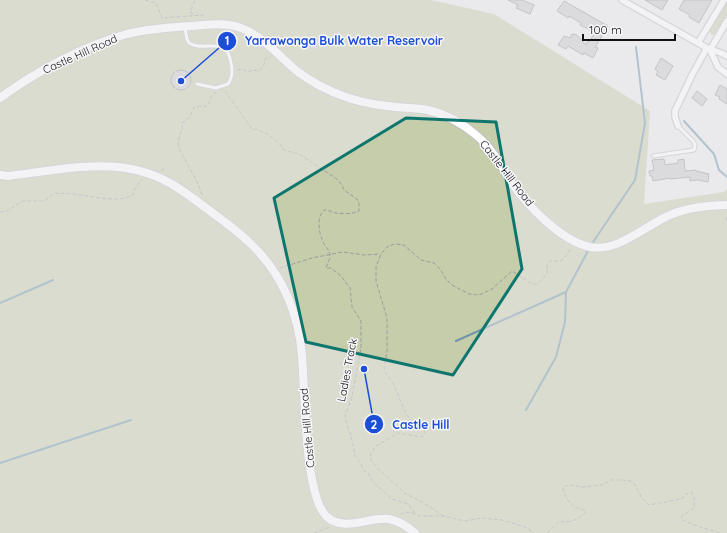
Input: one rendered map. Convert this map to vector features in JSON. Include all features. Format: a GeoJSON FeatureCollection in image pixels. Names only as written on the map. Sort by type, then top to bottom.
{"type":"FeatureCollection","features":[{"type":"Feature","properties":{"kind":"main road","name":"Castle Hill Road"},"geometry":{"type":"LineString","coordinates":[[0,98],[18,84],[39,72],[113,38],[140,31],[185,26],[233,26],[254,34],[297,71],[316,85],[342,96],[370,104],[429,110],[442,114],[458,122],[483,141],[515,187],[528,202],[562,234],[574,241],[594,247],[602,248],[611,246],[620,243],[670,215],[693,209],[727,205]]}},
{"type":"Feature","properties":{"kind":"main road","name":"Castle Hill Road"},"geometry":{"type":"LineString","coordinates":[[0,176],[104,166],[123,167],[153,174],[182,189],[233,228],[252,245],[274,271],[284,286],[298,325],[302,356],[304,408],[311,473],[315,495],[319,505],[327,516],[340,523]]}},
{"type":"Feature","properties":{"kind":"main road"},"geometry":{"type":"LineString","coordinates":[[340,523],[356,524],[378,519],[389,519],[399,522],[415,533]]}},
{"type":"Feature","properties":{"kind":"street"},"geometry":{"type":"LineString","coordinates":[[622,0],[709,49],[727,56]]}},
{"type":"Feature","properties":{"kind":"street"},"geometry":{"type":"LineString","coordinates":[[698,43],[724,0]]}},
{"type":"Feature","properties":{"kind":"street"},"geometry":{"type":"LineString","coordinates":[[678,126],[675,111],[692,75],[727,21]]}},
{"type":"Feature","properties":{"kind":"street"},"geometry":{"type":"LineString","coordinates":[[709,49],[718,67],[727,74]]}},
{"type":"Feature","properties":{"kind":"lane"},"geometry":{"type":"LineString","coordinates":[[185,26],[189,43],[192,45],[222,47],[228,53],[232,65],[232,74],[228,84],[216,88],[197,84]]}},
{"type":"Feature","properties":{"kind":"lane"},"geometry":{"type":"LineString","coordinates":[[653,156],[694,150],[695,143],[678,126]]}},
{"type":"Feature","properties":{"kind":"path"},"geometry":{"type":"LineString","coordinates":[[145,0],[156,3],[162,18],[203,15]]}},
{"type":"Feature","properties":{"kind":"path"},"geometry":{"type":"LineString","coordinates":[[194,15],[190,12],[195,0]]}},
{"type":"Feature","properties":{"kind":"path"},"geometry":{"type":"LineString","coordinates":[[232,74],[239,70],[249,72],[252,70],[259,71],[264,65],[266,57],[279,54],[284,44],[282,36]]}},
{"type":"Feature","properties":{"kind":"path","name":"Ladies Track"},"geometry":{"type":"LineString","coordinates":[[222,87],[252,128],[258,129],[270,135],[282,145],[284,150],[299,154],[337,178],[344,190],[358,200],[359,211],[355,213],[334,213],[329,210],[324,210],[321,212],[319,217],[319,228],[324,244],[329,250],[330,256],[326,268],[331,268],[340,275],[350,288],[352,307],[362,321],[362,348],[359,354],[352,396],[345,416],[351,435],[355,456],[361,463],[363,470],[369,474],[372,481],[392,499],[408,504],[416,514]]}},
{"type":"Feature","properties":{"kind":"path"},"geometry":{"type":"LineString","coordinates":[[204,206],[195,179],[181,153],[178,143],[179,137],[183,131],[182,123],[188,120],[194,106],[207,106],[217,90],[216,88]]}},
{"type":"Feature","properties":{"kind":"path"},"geometry":{"type":"LineString","coordinates":[[0,212],[7,211],[23,201],[44,201],[55,193],[66,195],[79,194],[97,199],[127,198],[133,195],[134,190],[143,178],[153,174]]}},
{"type":"Feature","properties":{"kind":"path"},"geometry":{"type":"LineString","coordinates":[[727,217],[727,222]]}},
{"type":"Feature","properties":{"kind":"path"},"geometry":{"type":"LineString","coordinates":[[443,516],[429,506],[406,494],[370,460],[370,456],[376,446],[398,433],[422,437],[425,432],[424,429],[414,423],[406,414],[394,384],[384,369],[387,351],[387,318],[376,281],[376,267],[381,254],[387,246],[395,244],[404,245],[421,260],[434,263],[452,285],[469,294],[479,295],[492,289],[512,271],[532,284],[538,284],[547,274],[547,265],[550,261],[561,261],[567,255],[574,241]]}},
{"type":"Feature","properties":{"kind":"path"},"geometry":{"type":"LineString","coordinates":[[274,271],[312,258],[330,256],[343,252],[364,255],[381,254]]}},
{"type":"Feature","properties":{"kind":"path"},"geometry":{"type":"LineString","coordinates":[[546,533],[559,522],[572,522],[586,512],[585,510],[572,506],[564,494],[563,487],[568,485],[583,487],[602,485],[611,480],[631,481],[642,498],[649,505],[680,499],[689,492],[692,492],[694,497],[694,508],[682,516],[682,520],[700,528],[720,533]]}},
{"type":"Feature","properties":{"kind":"path"},"geometry":{"type":"LineString","coordinates":[[400,514],[406,512],[420,516],[443,516],[465,521],[481,518],[502,520],[525,527],[534,533]]}},
{"type":"Feature","properties":{"kind":"path"},"geometry":{"type":"LineString","coordinates":[[314,533],[340,523]]}},
{"type":"Feature","properties":{"kind":"highlighted area"},"geometry":{"type":"Polygon","coordinates":[[[406,118],[496,122],[522,269],[453,375],[306,342],[274,198],[406,118]]]}},
{"type":"Feature","properties":{"kind":"green space"},"geometry":{"type":"Polygon","coordinates":[[[0,0],[431,0],[494,14],[650,111],[644,204],[724,192],[727,189],[727,533],[0,533],[0,0]]]}},
{"type":"Feature","properties":{"kind":"green space"},"geometry":{"type":"Polygon","coordinates":[[[727,0],[727,16],[716,34],[712,35],[709,31],[727,0]]]}},
{"type":"Feature","properties":{"kind":"building"},"geometry":{"type":"Polygon","coordinates":[[[508,0],[522,0],[534,5],[530,14],[516,8],[518,5],[508,0]]]}},
{"type":"Feature","properties":{"kind":"building"},"geometry":{"type":"Polygon","coordinates":[[[645,0],[668,0],[662,10],[645,0]]]}},
{"type":"Feature","properties":{"kind":"building"},"geometry":{"type":"Polygon","coordinates":[[[684,0],[712,0],[699,23],[689,17],[690,15],[679,9],[684,0]]]}},
{"type":"Feature","properties":{"kind":"building"},"geometry":{"type":"Polygon","coordinates":[[[564,1],[608,26],[595,47],[598,48],[593,58],[584,53],[583,55],[568,46],[566,49],[558,45],[564,36],[570,38],[572,34],[577,35],[586,45],[595,32],[580,25],[581,23],[569,16],[568,18],[557,11],[564,1]]]}},
{"type":"Feature","properties":{"kind":"building"},"geometry":{"type":"Polygon","coordinates":[[[661,58],[673,66],[665,80],[656,75],[658,72],[655,69],[661,58]]]}},
{"type":"Feature","properties":{"kind":"building"},"geometry":{"type":"Polygon","coordinates":[[[181,70],[188,73],[191,80],[188,87],[181,90],[174,87],[171,80],[174,73],[181,70]]]}},
{"type":"Feature","properties":{"kind":"building"},"geometry":{"type":"Polygon","coordinates":[[[720,85],[727,89],[727,104],[719,99],[720,97],[715,95],[720,85]]]}},
{"type":"Feature","properties":{"kind":"building"},"geometry":{"type":"Polygon","coordinates":[[[697,91],[707,99],[702,106],[692,98],[697,91]]]}},
{"type":"Feature","properties":{"kind":"building"},"geometry":{"type":"Polygon","coordinates":[[[664,159],[665,165],[678,163],[678,160],[684,159],[685,171],[696,170],[709,174],[708,182],[698,180],[690,181],[690,177],[653,181],[649,171],[654,170],[652,160],[664,159]]]}},
{"type":"Feature","properties":{"kind":"waterway"},"geometry":{"type":"LineString","coordinates":[[591,245],[635,180],[645,123],[636,47]]}},
{"type":"Feature","properties":{"kind":"waterway"},"geometry":{"type":"LineString","coordinates":[[684,121],[714,154],[719,170],[727,177]]}},
{"type":"Feature","properties":{"kind":"waterway"},"geometry":{"type":"LineString","coordinates":[[526,410],[556,357],[565,322],[566,292],[589,249]]}},
{"type":"Feature","properties":{"kind":"waterway"},"geometry":{"type":"LineString","coordinates":[[0,303],[53,280]]}},
{"type":"Feature","properties":{"kind":"waterway"},"geometry":{"type":"LineString","coordinates":[[456,341],[566,292]]}},
{"type":"Feature","properties":{"kind":"waterway"},"geometry":{"type":"LineString","coordinates":[[0,463],[131,420]]}},
{"type":"Feature","properties":{"kind":"place","name":"Yarrawonga Bulk Water Reservoir"},"geometry":{"type":"Point","coordinates":[181,81]}},
{"type":"Feature","properties":{"kind":"place","name":"Castle Hill"},"geometry":{"type":"Point","coordinates":[364,369]}}]}
